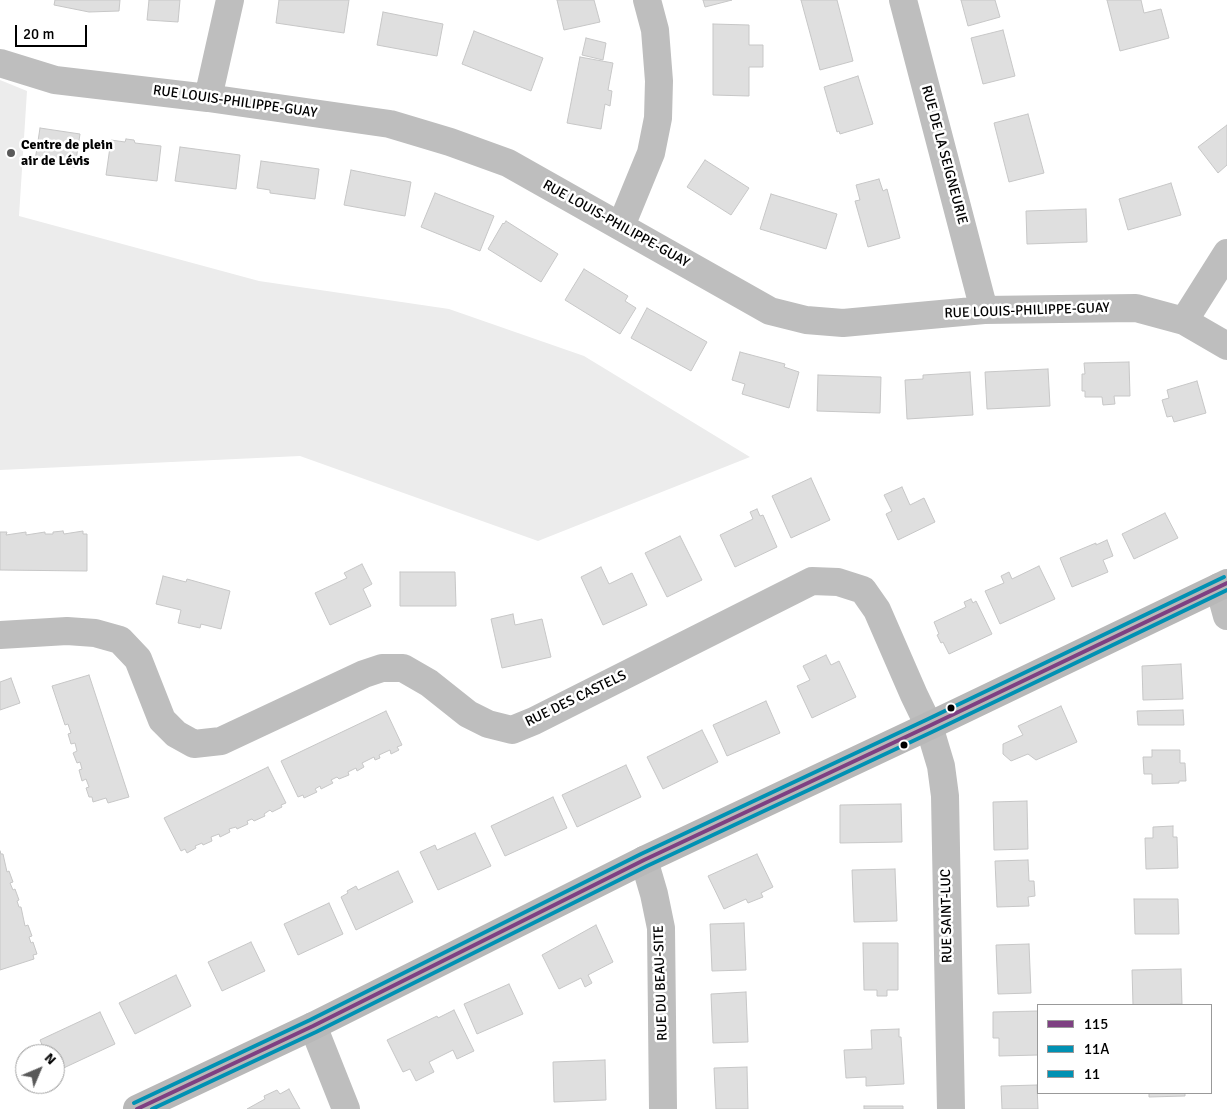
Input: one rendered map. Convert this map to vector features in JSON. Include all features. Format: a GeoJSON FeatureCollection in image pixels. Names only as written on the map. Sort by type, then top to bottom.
{"type":"FeatureCollection","features":[{"type":"Feature","properties":{"kind":"street"},"geometry":{"type":"LineString","coordinates":[[208,98],[230,0]]}},
{"type":"Feature","properties":{"kind":"street"},"geometry":{"type":"LineString","coordinates":[[621,226],[651,153],[658,118],[659,81],[656,30],[647,0]]}},
{"type":"Feature","properties":{"kind":"street","name":"RUE DE LA SEIGNEURIE"},"geometry":{"type":"LineString","coordinates":[[903,0],[984,310]]}},
{"type":"Feature","properties":{"kind":"street","name":"RUE LOUIS-PHILIPPE-GUAY"},"geometry":{"type":"LineString","coordinates":[[0,63],[55,80],[208,98],[390,124],[450,142],[508,163],[770,311],[806,320],[843,323],[984,310],[1136,308],[1184,321],[1227,346]]}},
{"type":"Feature","properties":{"kind":"street"},"geometry":{"type":"LineString","coordinates":[[1184,321],[1227,253]]}},
{"type":"Feature","properties":{"kind":"street","name":"RUE DES CASTELS"},"geometry":{"type":"LineString","coordinates":[[0,635],[67,631],[95,632],[120,640],[138,659],[162,720],[176,734],[194,744],[221,741],[364,674],[382,668],[403,668],[429,682],[468,714],[488,724],[512,730],[534,721],[812,581],[838,582],[863,590],[877,610],[929,726]]}},
{"type":"Feature","properties":{"kind":"street"},"geometry":{"type":"LineString","coordinates":[[137,1109],[313,1026],[644,860],[1223,585],[1227,616]]}},
{"type":"Feature","properties":{"kind":"street","name":"RUE SAINT-LUC"},"geometry":{"type":"LineString","coordinates":[[929,726],[941,766],[945,796],[951,1109]]}},
{"type":"Feature","properties":{"kind":"street","name":"RUE DU BEAU-SITE"},"geometry":{"type":"LineString","coordinates":[[644,860],[661,928],[663,1109]]}},
{"type":"Feature","properties":{"kind":"street"},"geometry":{"type":"LineString","coordinates":[[313,1026],[346,1109]]}},
{"type":"Feature","properties":{"kind":"shaded area"},"geometry":{"type":"Polygon","coordinates":[[[0,80],[27,91],[19,216],[259,281],[449,309],[584,356],[750,457],[538,541],[300,456],[0,470],[0,80]]]}},
{"type":"Feature","properties":{"kind":"building"},"geometry":{"type":"Polygon","coordinates":[[[55,0],[120,0],[119,11],[89,12],[54,5],[55,0]]]}},
{"type":"Feature","properties":{"kind":"building"},"geometry":{"type":"Polygon","coordinates":[[[149,0],[180,0],[178,22],[147,20],[149,0]]]}},
{"type":"Feature","properties":{"kind":"building"},"geometry":{"type":"Polygon","coordinates":[[[279,0],[349,0],[344,33],[276,23],[279,0]]]}},
{"type":"Feature","properties":{"kind":"building"},"geometry":{"type":"Polygon","coordinates":[[[557,0],[594,0],[600,22],[564,30],[557,0]]]}},
{"type":"Feature","properties":{"kind":"building"},"geometry":{"type":"Polygon","coordinates":[[[703,0],[732,0],[705,7],[703,0]]]}},
{"type":"Feature","properties":{"kind":"building"},"geometry":{"type":"Polygon","coordinates":[[[801,0],[837,0],[853,61],[820,70],[801,0]]]}},
{"type":"Feature","properties":{"kind":"building"},"geometry":{"type":"Polygon","coordinates":[[[961,0],[995,0],[1000,17],[968,26],[961,0]]]}},
{"type":"Feature","properties":{"kind":"building"},"geometry":{"type":"Polygon","coordinates":[[[1107,0],[1141,0],[1144,13],[1161,9],[1169,38],[1120,51],[1107,0]]]}},
{"type":"Feature","properties":{"kind":"building"},"geometry":{"type":"Polygon","coordinates":[[[383,12],[443,24],[437,56],[377,45],[383,12]]]}},
{"type":"Feature","properties":{"kind":"building"},"geometry":{"type":"Polygon","coordinates":[[[713,24],[749,25],[749,45],[763,45],[763,67],[749,67],[749,96],[713,95],[713,24]]]}},
{"type":"Feature","properties":{"kind":"building"},"geometry":{"type":"Polygon","coordinates":[[[1003,30],[1015,76],[983,84],[971,38],[1003,30]]]}},
{"type":"Feature","properties":{"kind":"building"},"geometry":{"type":"Polygon","coordinates":[[[474,31],[543,58],[531,91],[462,64],[474,31]]]}},
{"type":"Feature","properties":{"kind":"building"},"geometry":{"type":"Polygon","coordinates":[[[586,38],[606,43],[603,60],[582,55],[586,38]]]}},
{"type":"Feature","properties":{"kind":"building"},"geometry":{"type":"Polygon","coordinates":[[[580,57],[613,63],[608,90],[612,91],[610,106],[605,104],[601,129],[567,123],[580,57]]]}},
{"type":"Feature","properties":{"kind":"building"},"geometry":{"type":"Polygon","coordinates":[[[858,76],[873,124],[840,134],[839,131],[837,132],[824,87],[858,76]]]}},
{"type":"Feature","properties":{"kind":"building"},"geometry":{"type":"Polygon","coordinates":[[[1028,114],[1044,173],[1009,182],[994,123],[1028,114]]]}},
{"type":"Feature","properties":{"kind":"building"},"geometry":{"type":"Polygon","coordinates":[[[1227,125],[1227,165],[1218,173],[1198,147],[1227,125]]]}},
{"type":"Feature","properties":{"kind":"building"},"geometry":{"type":"Polygon","coordinates":[[[40,128],[80,134],[75,167],[35,161],[40,128]]]}},
{"type":"Feature","properties":{"kind":"building"},"geometry":{"type":"Polygon","coordinates":[[[126,139],[134,140],[135,143],[161,146],[157,181],[106,175],[111,140],[125,142],[126,139]]]}},
{"type":"Feature","properties":{"kind":"building"},"geometry":{"type":"Polygon","coordinates":[[[180,147],[240,155],[236,189],[175,181],[180,147]]]}},
{"type":"Feature","properties":{"kind":"building"},"geometry":{"type":"Polygon","coordinates":[[[705,160],[749,188],[731,215],[687,187],[705,160]]]}},
{"type":"Feature","properties":{"kind":"building"},"geometry":{"type":"Polygon","coordinates":[[[261,161],[319,169],[315,199],[270,193],[270,190],[257,188],[261,161]]]}},
{"type":"Feature","properties":{"kind":"building"},"geometry":{"type":"Polygon","coordinates":[[[351,170],[411,182],[405,216],[344,205],[351,170]]]}},
{"type":"Feature","properties":{"kind":"building"},"geometry":{"type":"Polygon","coordinates":[[[879,179],[883,191],[887,189],[900,238],[868,247],[855,201],[860,200],[856,185],[879,179]]]}},
{"type":"Feature","properties":{"kind":"building"},"geometry":{"type":"Polygon","coordinates":[[[1171,183],[1181,215],[1128,230],[1119,199],[1171,183]]]}},
{"type":"Feature","properties":{"kind":"building"},"geometry":{"type":"Polygon","coordinates":[[[435,193],[494,216],[480,251],[421,227],[435,193]]]}},
{"type":"Feature","properties":{"kind":"building"},"geometry":{"type":"Polygon","coordinates":[[[771,194],[837,214],[826,249],[760,229],[771,194]]]}},
{"type":"Feature","properties":{"kind":"building"},"geometry":{"type":"Polygon","coordinates":[[[1086,209],[1087,242],[1027,244],[1026,211],[1086,209]]]}},
{"type":"Feature","properties":{"kind":"building"},"geometry":{"type":"Polygon","coordinates":[[[506,221],[558,254],[541,282],[488,249],[506,221]]]}},
{"type":"Feature","properties":{"kind":"building"},"geometry":{"type":"Polygon","coordinates":[[[584,269],[628,296],[625,301],[636,308],[620,334],[565,300],[584,269]]]}},
{"type":"Feature","properties":{"kind":"building"},"geometry":{"type":"Polygon","coordinates":[[[647,308],[707,342],[691,371],[631,338],[647,308]]]}},
{"type":"Feature","properties":{"kind":"building"},"geometry":{"type":"Polygon","coordinates":[[[740,352],[785,364],[784,367],[799,372],[789,408],[742,394],[745,384],[732,380],[740,352]]]}},
{"type":"Feature","properties":{"kind":"building"},"geometry":{"type":"Polygon","coordinates":[[[1129,362],[1130,396],[1114,396],[1115,404],[1103,405],[1102,397],[1085,397],[1085,391],[1082,391],[1082,374],[1085,374],[1084,363],[1129,362]]]}},
{"type":"Feature","properties":{"kind":"building"},"geometry":{"type":"Polygon","coordinates":[[[1048,369],[1050,406],[987,409],[985,372],[1048,369]]]}},
{"type":"Feature","properties":{"kind":"building"},"geometry":{"type":"Polygon","coordinates":[[[970,372],[973,415],[907,419],[905,380],[923,379],[923,375],[970,372]]]}},
{"type":"Feature","properties":{"kind":"building"},"geometry":{"type":"Polygon","coordinates":[[[818,375],[881,377],[880,413],[817,411],[818,375]]]}},
{"type":"Feature","properties":{"kind":"building"},"geometry":{"type":"Polygon","coordinates":[[[1197,381],[1206,413],[1174,422],[1172,416],[1167,417],[1162,400],[1169,398],[1167,390],[1197,381]]]}},
{"type":"Feature","properties":{"kind":"building"},"geometry":{"type":"Polygon","coordinates":[[[811,478],[830,520],[791,538],[772,496],[811,478]]]}},
{"type":"Feature","properties":{"kind":"building"},"geometry":{"type":"Polygon","coordinates":[[[902,487],[910,505],[924,498],[935,522],[898,540],[886,514],[892,511],[884,495],[902,487]]]}},
{"type":"Feature","properties":{"kind":"building"},"geometry":{"type":"Polygon","coordinates":[[[757,509],[760,516],[763,515],[777,547],[735,567],[720,535],[753,519],[750,512],[757,509]]]}},
{"type":"Feature","properties":{"kind":"building"},"geometry":{"type":"Polygon","coordinates":[[[1165,513],[1178,538],[1134,559],[1122,534],[1165,513]]]}},
{"type":"Feature","properties":{"kind":"building"},"geometry":{"type":"Polygon","coordinates":[[[63,531],[64,534],[83,531],[83,534],[87,534],[87,571],[0,570],[0,532],[7,532],[6,535],[26,532],[26,535],[45,532],[45,534],[53,534],[53,532],[63,531]]]}},
{"type":"Feature","properties":{"kind":"building"},"geometry":{"type":"Polygon","coordinates":[[[680,536],[702,580],[667,597],[645,553],[680,536]]]}},
{"type":"Feature","properties":{"kind":"building"},"geometry":{"type":"Polygon","coordinates":[[[1107,540],[1113,556],[1103,560],[1108,572],[1072,587],[1060,558],[1107,540]]]}},
{"type":"Feature","properties":{"kind":"building"},"geometry":{"type":"Polygon","coordinates":[[[362,564],[372,584],[363,589],[371,606],[330,625],[315,593],[347,578],[344,573],[362,564]]]}},
{"type":"Feature","properties":{"kind":"building"},"geometry":{"type":"Polygon","coordinates":[[[1039,566],[1055,599],[1000,624],[985,591],[1004,583],[1001,576],[1009,572],[1012,579],[1039,566]]]}},
{"type":"Feature","properties":{"kind":"building"},"geometry":{"type":"Polygon","coordinates":[[[601,567],[609,584],[632,573],[647,605],[603,625],[581,577],[601,567]]]}},
{"type":"Feature","properties":{"kind":"building"},"geometry":{"type":"Polygon","coordinates":[[[400,572],[455,572],[456,606],[400,606],[400,572]]]}},
{"type":"Feature","properties":{"kind":"building"},"geometry":{"type":"Polygon","coordinates":[[[163,576],[186,582],[187,579],[230,591],[221,629],[201,624],[200,628],[178,623],[181,610],[156,604],[163,576]]]}},
{"type":"Feature","properties":{"kind":"building"},"geometry":{"type":"Polygon","coordinates":[[[971,599],[973,603],[976,601],[992,634],[949,654],[937,635],[939,634],[934,622],[966,607],[964,602],[971,599]]]}},
{"type":"Feature","properties":{"kind":"building"},"geometry":{"type":"Polygon","coordinates":[[[513,614],[515,625],[542,619],[551,657],[502,668],[491,619],[513,614]]]}},
{"type":"Feature","properties":{"kind":"building"},"geometry":{"type":"Polygon","coordinates":[[[826,655],[831,665],[839,661],[856,697],[812,718],[797,686],[810,680],[803,666],[826,655]]]}},
{"type":"Feature","properties":{"kind":"building"},"geometry":{"type":"Polygon","coordinates":[[[1181,664],[1183,699],[1143,700],[1142,666],[1181,664]]]}},
{"type":"Feature","properties":{"kind":"building"},"geometry":{"type":"Polygon","coordinates":[[[89,675],[129,797],[108,803],[106,798],[93,802],[92,797],[89,797],[86,788],[89,787],[86,779],[82,781],[79,770],[82,769],[80,762],[77,763],[73,753],[77,751],[75,743],[71,744],[68,734],[71,733],[68,724],[65,725],[52,686],[89,675]]]}},
{"type":"Feature","properties":{"kind":"building"},"geometry":{"type":"Polygon","coordinates":[[[11,678],[20,703],[0,710],[0,682],[11,678]]]}},
{"type":"Feature","properties":{"kind":"building"},"geometry":{"type":"Polygon","coordinates":[[[766,701],[780,733],[727,756],[713,725],[766,701]]]}},
{"type":"Feature","properties":{"kind":"building"},"geometry":{"type":"Polygon","coordinates":[[[1061,706],[1077,742],[1036,760],[1028,754],[1011,761],[1003,754],[1003,744],[1023,735],[1018,726],[1061,706]]]}},
{"type":"Feature","properties":{"kind":"building"},"geometry":{"type":"Polygon","coordinates":[[[1183,710],[1184,725],[1138,725],[1137,711],[1183,710]]]}},
{"type":"Feature","properties":{"kind":"building"},"geometry":{"type":"Polygon","coordinates":[[[386,711],[402,745],[397,747],[399,750],[391,754],[390,750],[379,755],[380,758],[375,760],[374,757],[362,763],[364,767],[357,771],[356,768],[348,772],[349,775],[331,780],[333,783],[321,789],[320,786],[315,789],[317,792],[304,798],[303,795],[298,797],[281,761],[386,711]]]}},
{"type":"Feature","properties":{"kind":"building"},"geometry":{"type":"Polygon","coordinates":[[[702,730],[718,762],[663,789],[647,757],[702,730]]]}},
{"type":"Feature","properties":{"kind":"building"},"geometry":{"type":"Polygon","coordinates":[[[1152,750],[1180,750],[1180,763],[1185,763],[1186,781],[1152,784],[1152,774],[1144,774],[1143,757],[1152,757],[1152,750]]]}},
{"type":"Feature","properties":{"kind":"building"},"geometry":{"type":"Polygon","coordinates":[[[626,765],[641,797],[577,827],[562,795],[626,765]]]}},
{"type":"Feature","properties":{"kind":"building"},"geometry":{"type":"Polygon","coordinates":[[[268,767],[286,803],[281,805],[282,807],[272,812],[270,810],[264,814],[265,816],[254,821],[252,819],[247,821],[248,824],[237,829],[236,827],[229,829],[230,832],[220,837],[219,834],[211,837],[212,841],[195,846],[196,848],[187,853],[185,849],[181,851],[164,818],[268,767]]]}},
{"type":"Feature","properties":{"kind":"building"},"geometry":{"type":"Polygon","coordinates":[[[553,797],[567,828],[505,856],[491,826],[553,797]]]}},
{"type":"Feature","properties":{"kind":"building"},"geometry":{"type":"Polygon","coordinates":[[[1027,801],[1028,849],[994,850],[993,802],[1027,801]]]}},
{"type":"Feature","properties":{"kind":"building"},"geometry":{"type":"Polygon","coordinates":[[[901,804],[902,842],[840,843],[840,805],[901,804]]]}},
{"type":"Feature","properties":{"kind":"building"},"geometry":{"type":"Polygon","coordinates":[[[1173,826],[1173,837],[1177,837],[1178,868],[1146,869],[1145,838],[1153,838],[1153,827],[1173,826]]]}},
{"type":"Feature","properties":{"kind":"building"},"geometry":{"type":"Polygon","coordinates":[[[475,833],[491,866],[438,890],[420,852],[435,845],[437,850],[475,833]]]}},
{"type":"Feature","properties":{"kind":"building"},"geometry":{"type":"Polygon","coordinates":[[[0,851],[3,854],[7,872],[9,871],[13,882],[10,883],[13,890],[15,889],[19,900],[17,901],[19,907],[21,907],[25,926],[28,925],[32,936],[29,937],[31,943],[33,942],[37,954],[33,955],[34,959],[0,970],[0,851]]]}},
{"type":"Feature","properties":{"kind":"building"},"geometry":{"type":"Polygon","coordinates":[[[757,854],[773,887],[761,893],[763,897],[748,903],[746,899],[724,909],[708,876],[757,854]]]}},
{"type":"Feature","properties":{"kind":"building"},"geometry":{"type":"Polygon","coordinates":[[[1028,860],[1029,881],[1034,881],[1035,896],[1028,897],[1029,906],[997,907],[995,861],[1028,860]]]}},
{"type":"Feature","properties":{"kind":"building"},"geometry":{"type":"Polygon","coordinates":[[[895,869],[897,921],[854,922],[852,870],[895,869]]]}},
{"type":"Feature","properties":{"kind":"building"},"geometry":{"type":"Polygon","coordinates":[[[398,871],[413,902],[356,930],[341,897],[356,886],[358,890],[398,871]]]}},
{"type":"Feature","properties":{"kind":"building"},"geometry":{"type":"Polygon","coordinates":[[[1134,899],[1178,899],[1179,934],[1135,934],[1134,899]]]}},
{"type":"Feature","properties":{"kind":"building"},"geometry":{"type":"Polygon","coordinates":[[[329,903],[343,934],[298,955],[284,924],[329,903]]]}},
{"type":"Feature","properties":{"kind":"building"},"geometry":{"type":"Polygon","coordinates":[[[744,923],[746,970],[712,971],[710,924],[744,923]]]}},
{"type":"Feature","properties":{"kind":"building"},"geometry":{"type":"Polygon","coordinates":[[[596,925],[613,962],[588,975],[592,983],[585,987],[581,978],[559,989],[542,955],[596,925]]]}},
{"type":"Feature","properties":{"kind":"building"},"geometry":{"type":"Polygon","coordinates":[[[251,942],[265,971],[222,991],[208,962],[251,942]]]}},
{"type":"Feature","properties":{"kind":"building"},"geometry":{"type":"Polygon","coordinates":[[[863,943],[898,943],[898,990],[887,990],[887,996],[877,996],[877,990],[864,990],[863,943]]]}},
{"type":"Feature","properties":{"kind":"building"},"geometry":{"type":"Polygon","coordinates":[[[1029,944],[1031,993],[998,994],[996,945],[1029,944]]]}},
{"type":"Feature","properties":{"kind":"building"},"geometry":{"type":"Polygon","coordinates":[[[1181,969],[1182,1004],[1133,1004],[1132,970],[1181,969]]]}},
{"type":"Feature","properties":{"kind":"building"},"geometry":{"type":"Polygon","coordinates":[[[176,975],[191,1006],[135,1034],[119,1003],[176,975]]]}},
{"type":"Feature","properties":{"kind":"building"},"geometry":{"type":"Polygon","coordinates":[[[509,984],[523,1014],[477,1034],[464,1004],[509,984]]]}},
{"type":"Feature","properties":{"kind":"building"},"geometry":{"type":"Polygon","coordinates":[[[746,992],[748,1042],[713,1043],[711,994],[746,992]]]}},
{"type":"Feature","properties":{"kind":"building"},"geometry":{"type":"Polygon","coordinates":[[[454,1010],[474,1051],[457,1059],[453,1050],[429,1062],[434,1072],[416,1081],[410,1069],[403,1072],[387,1040],[454,1010]]]}},
{"type":"Feature","properties":{"kind":"building"},"geometry":{"type":"Polygon","coordinates":[[[1037,1011],[1037,1055],[999,1056],[999,1038],[993,1038],[993,1012],[1037,1011]]]}},
{"type":"Feature","properties":{"kind":"building"},"geometry":{"type":"Polygon","coordinates":[[[100,1012],[115,1044],[65,1067],[65,1044],[42,1044],[40,1040],[100,1012]]]}},
{"type":"Feature","properties":{"kind":"building"},"geometry":{"type":"Polygon","coordinates":[[[899,1029],[904,1084],[866,1086],[866,1077],[846,1078],[844,1050],[872,1049],[871,1030],[899,1029]]]}},
{"type":"Feature","properties":{"kind":"building"},"geometry":{"type":"Polygon","coordinates":[[[605,1060],[606,1100],[554,1102],[553,1062],[605,1060]]]}},
{"type":"Feature","properties":{"kind":"building"},"geometry":{"type":"Polygon","coordinates":[[[747,1067],[748,1109],[716,1109],[714,1068],[747,1067]]]}},
{"type":"Feature","properties":{"kind":"building"},"geometry":{"type":"Polygon","coordinates":[[[1037,1085],[1038,1109],[1002,1109],[1001,1086],[1037,1085]]]}},
{"type":"Feature","properties":{"kind":"building"},"geometry":{"type":"Polygon","coordinates":[[[289,1089],[300,1109],[247,1109],[265,1099],[264,1096],[277,1090],[280,1094],[289,1089]]]}},
{"type":"Feature","properties":{"kind":"building"},"geometry":{"type":"Polygon","coordinates":[[[1149,1094],[1185,1094],[1185,1096],[1149,1097],[1149,1094]]]}},
{"type":"Feature","properties":{"kind":"building"},"geometry":{"type":"Polygon","coordinates":[[[864,1106],[903,1106],[903,1109],[864,1109],[864,1106]]]}},
{"type":"Feature","properties":{"kind":"transit line","name":"11"},"geometry":{"type":"LineString","coordinates":[[134,1103],[310,1020],[641,854],[1224,577]]}},
{"type":"Feature","properties":{"kind":"transit line","name":"115"},"geometry":{"type":"LineString","coordinates":[[137,1109],[313,1026],[644,860],[1227,583]]}},
{"type":"Feature","properties":{"kind":"transit line","name":"11A"},"geometry":{"type":"LineString","coordinates":[[152,1109],[316,1032],[647,866],[1227,590]]}},
{"type":"Feature","properties":{"kind":"place","name":"Centre de plein air de Lévis"},"geometry":{"type":"Point","coordinates":[11,153]}}]}
